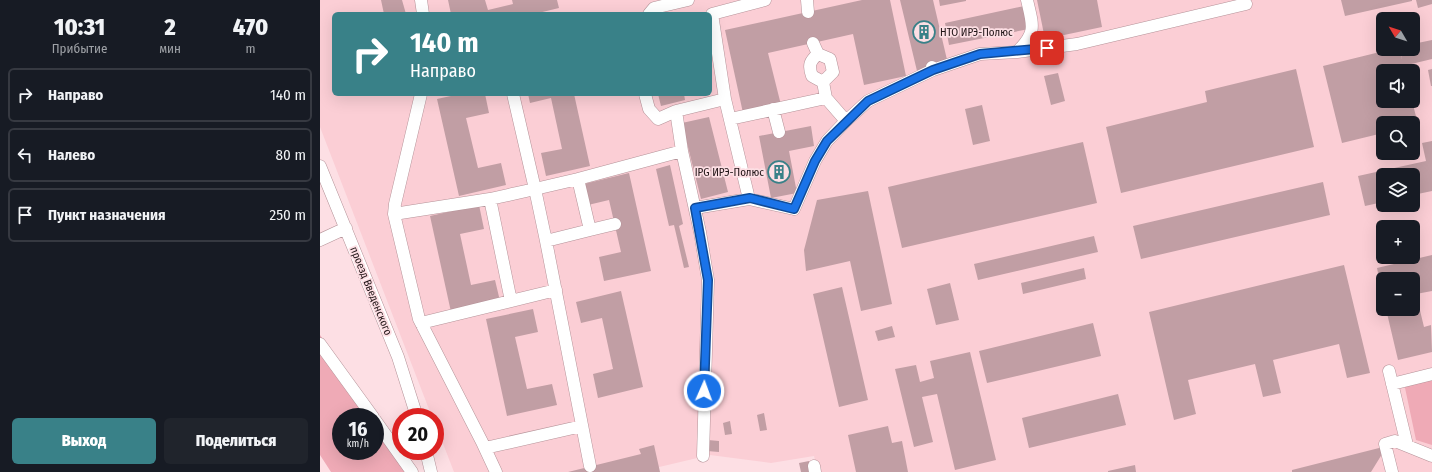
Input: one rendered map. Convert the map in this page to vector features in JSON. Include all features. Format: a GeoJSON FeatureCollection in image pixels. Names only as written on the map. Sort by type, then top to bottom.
{"type":"FeatureCollection","features":[{"type":"Feature","properties":{"kind":"street"},"geometry":{"type":"LineString","coordinates":[[420,0],[423,12]]}},
{"type":"Feature","properties":{"kind":"street"},"geometry":{"type":"LineString","coordinates":[[651,12],[654,8],[688,0]]}},
{"type":"Feature","properties":{"kind":"street"},"geometry":{"type":"LineString","coordinates":[[750,198],[725,99],[712,14],[765,0]]}},
{"type":"Feature","properties":{"kind":"street"},"geometry":{"type":"LineString","coordinates":[[1016,52],[1028,41],[1032,33],[1026,0]]}},
{"type":"Feature","properties":{"kind":"street"},"geometry":{"type":"LineString","coordinates":[[695,208],[750,198],[794,209],[815,161],[827,141],[846,121],[868,101],[933,69],[980,54],[1016,52],[1077,44],[1246,4]]}},
{"type":"Feature","properties":{"kind":"street"},"geometry":{"type":"LineString","coordinates":[[816,48],[830,59],[832,72],[823,82],[812,76],[809,68],[816,48]]}},
{"type":"Feature","properties":{"kind":"street"},"geometry":{"type":"LineString","coordinates":[[823,82],[826,98],[846,121]]}},
{"type":"Feature","properties":{"kind":"street"},"geometry":{"type":"LineString","coordinates":[[421,96],[395,204],[394,214],[414,303],[421,323],[496,472]]}},
{"type":"Feature","properties":{"kind":"street"},"geometry":{"type":"LineString","coordinates":[[513,96],[546,241],[590,466]]}},
{"type":"Feature","properties":{"kind":"street"},"geometry":{"type":"LineString","coordinates":[[646,96],[649,109],[658,119],[676,111],[725,99]]}},
{"type":"Feature","properties":{"kind":"street"},"geometry":{"type":"LineString","coordinates":[[730,119],[826,98]]}},
{"type":"Feature","properties":{"kind":"street"},"geometry":{"type":"LineString","coordinates":[[773,109],[779,132]]}},
{"type":"Feature","properties":{"kind":"street"},"geometry":{"type":"LineString","coordinates":[[676,111],[682,151],[695,208],[708,280],[703,456]]}},
{"type":"Feature","properties":{"kind":"street"},"geometry":{"type":"LineString","coordinates":[[394,214],[490,199],[578,179],[682,151]]}},
{"type":"Feature","properties":{"kind":"street","name":"проезд Введенского"},"geometry":{"type":"LineString","coordinates":[[320,166],[398,357],[413,408]]}},
{"type":"Feature","properties":{"kind":"street"},"geometry":{"type":"LineString","coordinates":[[578,179],[590,230]]}},
{"type":"Feature","properties":{"kind":"street"},"geometry":{"type":"LineString","coordinates":[[490,199],[511,301]]}},
{"type":"Feature","properties":{"kind":"street"},"geometry":{"type":"LineString","coordinates":[[546,241],[615,224]]}},
{"type":"Feature","properties":{"kind":"street"},"geometry":{"type":"LineString","coordinates":[[320,240],[346,228]]}},
{"type":"Feature","properties":{"kind":"street"},"geometry":{"type":"LineString","coordinates":[[421,323],[556,290]]}},
{"type":"Feature","properties":{"kind":"street"},"geometry":{"type":"LineString","coordinates":[[320,344],[366,408]]}},
{"type":"Feature","properties":{"kind":"street"},"geometry":{"type":"LineString","coordinates":[[1389,371],[1407,446]]}},
{"type":"Feature","properties":{"kind":"street"},"geometry":{"type":"LineString","coordinates":[[1392,384],[1432,374]]}},
{"type":"Feature","properties":{"kind":"street"},"geometry":{"type":"LineString","coordinates":[[485,448],[582,426]]}},
{"type":"Feature","properties":{"kind":"street"},"geometry":{"type":"LineString","coordinates":[[384,433],[412,472]]}},
{"type":"Feature","properties":{"kind":"street"},"geometry":{"type":"LineString","coordinates":[[1392,472],[1385,444],[1395,441],[1432,456]]}},
{"type":"Feature","properties":{"kind":"street"},"geometry":{"type":"LineString","coordinates":[[428,460],[431,472]]}},
{"type":"Feature","properties":{"kind":"shaded area"},"geometry":{"type":"Polygon","coordinates":[[[320,0],[1432,0],[1432,472],[818,472],[814,456],[771,463],[710,455],[638,472],[454,472],[444,446],[444,408],[429,408],[320,127],[320,0]]]}},
{"type":"Feature","properties":{"kind":"shaded area"},"geometry":{"type":"Polygon","coordinates":[[[320,335],[372,408],[332,408],[332,460],[384,460],[384,425],[392,436],[392,460],[407,460],[413,472],[331,472],[320,455],[320,335]]]}},
{"type":"Feature","properties":{"kind":"shaded area"},"geometry":{"type":"Polygon","coordinates":[[[1432,375],[1432,445],[1416,440],[1404,383],[1432,375]]]}},
{"type":"Feature","properties":{"kind":"building"},"geometry":{"type":"Polygon","coordinates":[[[381,0],[402,0],[405,12],[384,12],[381,0]]]}},
{"type":"Feature","properties":{"kind":"building"},"geometry":{"type":"Polygon","coordinates":[[[448,0],[485,0],[488,10],[513,4],[512,0],[557,0],[559,8],[542,12],[451,12],[448,0]]]}},
{"type":"Feature","properties":{"kind":"building"},"geometry":{"type":"Polygon","coordinates":[[[862,0],[890,0],[906,76],[864,85],[853,34],[768,53],[781,105],[743,113],[725,30],[862,0]]]}},
{"type":"Feature","properties":{"kind":"building","name":"НТО ИРЭ-Полюс"},"geometry":{"type":"Polygon","coordinates":[[[900,0],[933,0],[948,64],[917,71],[900,0]]]}},
{"type":"Feature","properties":{"kind":"building"},"geometry":{"type":"Polygon","coordinates":[[[939,0],[966,0],[966,1],[940,6],[939,0]]]}},
{"type":"Feature","properties":{"kind":"building"},"geometry":{"type":"Polygon","coordinates":[[[1037,0],[1097,0],[1102,27],[1045,39],[1037,0]]]}},
{"type":"Feature","properties":{"kind":"building"},"geometry":{"type":"Polygon","coordinates":[[[1341,0],[1412,0],[1412,1],[1345,16],[1341,0]]]}},
{"type":"Feature","properties":{"kind":"building"},"geometry":{"type":"Polygon","coordinates":[[[1416,0],[1432,0],[1432,4],[1418,8],[1416,0]]]}},
{"type":"Feature","properties":{"kind":"building"},"geometry":{"type":"Polygon","coordinates":[[[1024,6],[1029,29],[949,45],[945,23],[1024,6]]]}},
{"type":"Feature","properties":{"kind":"building"},"geometry":{"type":"Polygon","coordinates":[[[1432,40],[1432,59],[1411,64],[1376,64],[1376,108],[1414,108],[1416,116],[1376,116],[1376,135],[1342,143],[1323,66],[1376,53],[1376,56],[1401,56],[1402,59],[1401,56],[1420,56],[1420,43],[1432,40]]]}},
{"type":"Feature","properties":{"kind":"building"},"geometry":{"type":"Polygon","coordinates":[[[1296,69],[1314,147],[1121,193],[1106,127],[1207,102],[1205,91],[1296,69]]]}},
{"type":"Feature","properties":{"kind":"building"},"geometry":{"type":"Polygon","coordinates":[[[1432,69],[1432,86],[1431,86],[1428,70],[1432,69]]]}},
{"type":"Feature","properties":{"kind":"building"},"geometry":{"type":"Polygon","coordinates":[[[1058,73],[1065,101],[1051,105],[1044,76],[1058,73]]]}},
{"type":"Feature","properties":{"kind":"building"},"geometry":{"type":"Polygon","coordinates":[[[451,96],[485,96],[489,113],[466,118],[478,168],[501,163],[506,185],[459,196],[437,99],[451,96]]]}},
{"type":"Feature","properties":{"kind":"building"},"geometry":{"type":"Polygon","coordinates":[[[528,96],[574,96],[590,166],[546,176],[541,153],[562,149],[551,98],[530,103],[528,96]]]}},
{"type":"Feature","properties":{"kind":"building"},"geometry":{"type":"Polygon","coordinates":[[[658,96],[684,96],[685,100],[661,106],[658,96]]]}},
{"type":"Feature","properties":{"kind":"building"},"geometry":{"type":"Polygon","coordinates":[[[982,105],[990,141],[973,145],[965,109],[982,105]]]}},
{"type":"Feature","properties":{"kind":"building"},"geometry":{"type":"Polygon","coordinates":[[[709,117],[728,192],[701,199],[682,123],[709,117]]]}},
{"type":"Feature","properties":{"kind":"building","name":"IPG ИРЭ-Полюс"},"geometry":{"type":"Polygon","coordinates":[[[811,126],[814,146],[789,151],[797,193],[771,198],[759,136],[811,126]]]}},
{"type":"Feature","properties":{"kind":"building"},"geometry":{"type":"Polygon","coordinates":[[[1432,141],[1432,191],[1420,194],[1420,168],[1394,168],[1426,161],[1422,143],[1432,141]]]}},
{"type":"Feature","properties":{"kind":"building"},"geometry":{"type":"Polygon","coordinates":[[[1083,142],[1097,203],[902,248],[888,187],[1083,142]]]}},
{"type":"Feature","properties":{"kind":"building"},"geometry":{"type":"Polygon","coordinates":[[[670,165],[683,224],[679,226],[689,267],[684,268],[674,225],[669,226],[656,169],[670,165]]]}},
{"type":"Feature","properties":{"kind":"building"},"geometry":{"type":"Polygon","coordinates":[[[1376,172],[1376,204],[1365,206],[1358,176],[1376,172]]]}},
{"type":"Feature","properties":{"kind":"building"},"geometry":{"type":"Polygon","coordinates":[[[629,173],[651,271],[604,281],[599,257],[621,252],[609,200],[588,205],[584,184],[629,173]]]}},
{"type":"Feature","properties":{"kind":"building"},"geometry":{"type":"Polygon","coordinates":[[[1323,182],[1330,215],[1141,259],[1133,226],[1323,182]]]}},
{"type":"Feature","properties":{"kind":"building"},"geometry":{"type":"Polygon","coordinates":[[[868,191],[892,304],[861,311],[850,261],[806,271],[804,250],[817,200],[868,191]]]}},
{"type":"Feature","properties":{"kind":"building"},"geometry":{"type":"Polygon","coordinates":[[[479,205],[484,229],[460,234],[471,285],[495,280],[500,301],[451,312],[430,216],[479,205]]]}},
{"type":"Feature","properties":{"kind":"building"},"geometry":{"type":"Polygon","coordinates":[[[1094,236],[1098,252],[978,280],[974,264],[1094,236]]]}},
{"type":"Feature","properties":{"kind":"building"},"geometry":{"type":"Polygon","coordinates":[[[1432,255],[1432,291],[1420,293],[1420,272],[1378,272],[1377,268],[1394,264],[1420,264],[1420,258],[1432,255]]]}},
{"type":"Feature","properties":{"kind":"building"},"geometry":{"type":"Polygon","coordinates":[[[1344,265],[1370,373],[1347,378],[1339,344],[1273,360],[1281,393],[1263,397],[1255,364],[1188,380],[1196,414],[1174,420],[1149,312],[1344,265]]]}},
{"type":"Feature","properties":{"kind":"building"},"geometry":{"type":"Polygon","coordinates":[[[1084,268],[1086,279],[1023,294],[1021,283],[1084,268]]]}},
{"type":"Feature","properties":{"kind":"building"},"geometry":{"type":"Polygon","coordinates":[[[950,283],[959,320],[936,325],[927,289],[950,283]]]}},
{"type":"Feature","properties":{"kind":"building"},"geometry":{"type":"Polygon","coordinates":[[[842,287],[868,400],[839,407],[813,294],[842,287]]]}},
{"type":"Feature","properties":{"kind":"building"},"geometry":{"type":"Polygon","coordinates":[[[621,291],[643,387],[598,398],[593,374],[613,369],[602,318],[581,323],[576,302],[621,291]]]}},
{"type":"Feature","properties":{"kind":"building"},"geometry":{"type":"Polygon","coordinates":[[[533,309],[538,332],[515,337],[527,389],[552,384],[557,405],[507,416],[486,319],[533,309]]]}},
{"type":"Feature","properties":{"kind":"building"},"geometry":{"type":"Polygon","coordinates":[[[1420,310],[1424,327],[1431,325],[1432,352],[1398,360],[1388,316],[1420,316],[1420,310]]]}},
{"type":"Feature","properties":{"kind":"building"},"geometry":{"type":"Polygon","coordinates":[[[1093,323],[1101,356],[987,383],[979,351],[1093,323]]]}},
{"type":"Feature","properties":{"kind":"building"},"geometry":{"type":"Polygon","coordinates":[[[892,326],[895,337],[878,341],[875,331],[892,326]]]}},
{"type":"Feature","properties":{"kind":"building"},"geometry":{"type":"Polygon","coordinates":[[[970,352],[996,460],[955,470],[937,394],[922,397],[933,442],[914,447],[895,369],[916,365],[920,382],[934,378],[930,361],[970,352]]]}},
{"type":"Feature","properties":{"kind":"building"},"geometry":{"type":"Polygon","coordinates":[[[1118,394],[1126,425],[1029,448],[1022,418],[1118,394]]]}},
{"type":"Feature","properties":{"kind":"building"},"geometry":{"type":"Polygon","coordinates":[[[764,413],[767,430],[760,431],[757,415],[764,413]]]}},
{"type":"Feature","properties":{"kind":"building"},"geometry":{"type":"Polygon","coordinates":[[[730,421],[732,434],[725,435],[723,423],[730,421]]]}},
{"type":"Feature","properties":{"kind":"building"},"geometry":{"type":"Polygon","coordinates":[[[888,426],[892,443],[902,441],[908,472],[856,472],[848,435],[888,426]]]}},
{"type":"Feature","properties":{"kind":"building"},"geometry":{"type":"Polygon","coordinates":[[[708,440],[719,441],[719,452],[707,451],[708,440]]]}},
{"type":"Feature","properties":{"kind":"building"},"geometry":{"type":"Polygon","coordinates":[[[654,445],[660,472],[568,472],[641,454],[639,449],[654,445]]]}},
{"type":"Feature","properties":{"kind":"building"},"geometry":{"type":"Polygon","coordinates":[[[1387,446],[1371,472],[1292,472],[1292,470],[1387,446]]]}},
{"type":"Feature","properties":{"kind":"building"},"geometry":{"type":"Polygon","coordinates":[[[809,461],[811,472],[801,472],[799,463],[809,461]]]}},
{"type":"Feature","properties":{"kind":"building"},"geometry":{"type":"Polygon","coordinates":[[[1135,465],[1136,472],[1108,472],[1108,471],[1135,465]]]}},
{"type":"Feature","properties":{"kind":"place","name":"НТО ИРЭ-Полюс"},"geometry":{"type":"Point","coordinates":[924,32]}},
{"type":"Feature","properties":{"kind":"place","name":"IPG ИРЭ-Полюс"},"geometry":{"type":"Point","coordinates":[779,172]}},
{"type":"Feature","properties":{"kind":"route"},"geometry":{"type":"LineString","coordinates":[[704,391],[708,280],[695,208],[750,198],[794,209],[815,161],[827,141],[868,101],[933,70],[980,54],[1016,52],[1047,48]]}}]}
